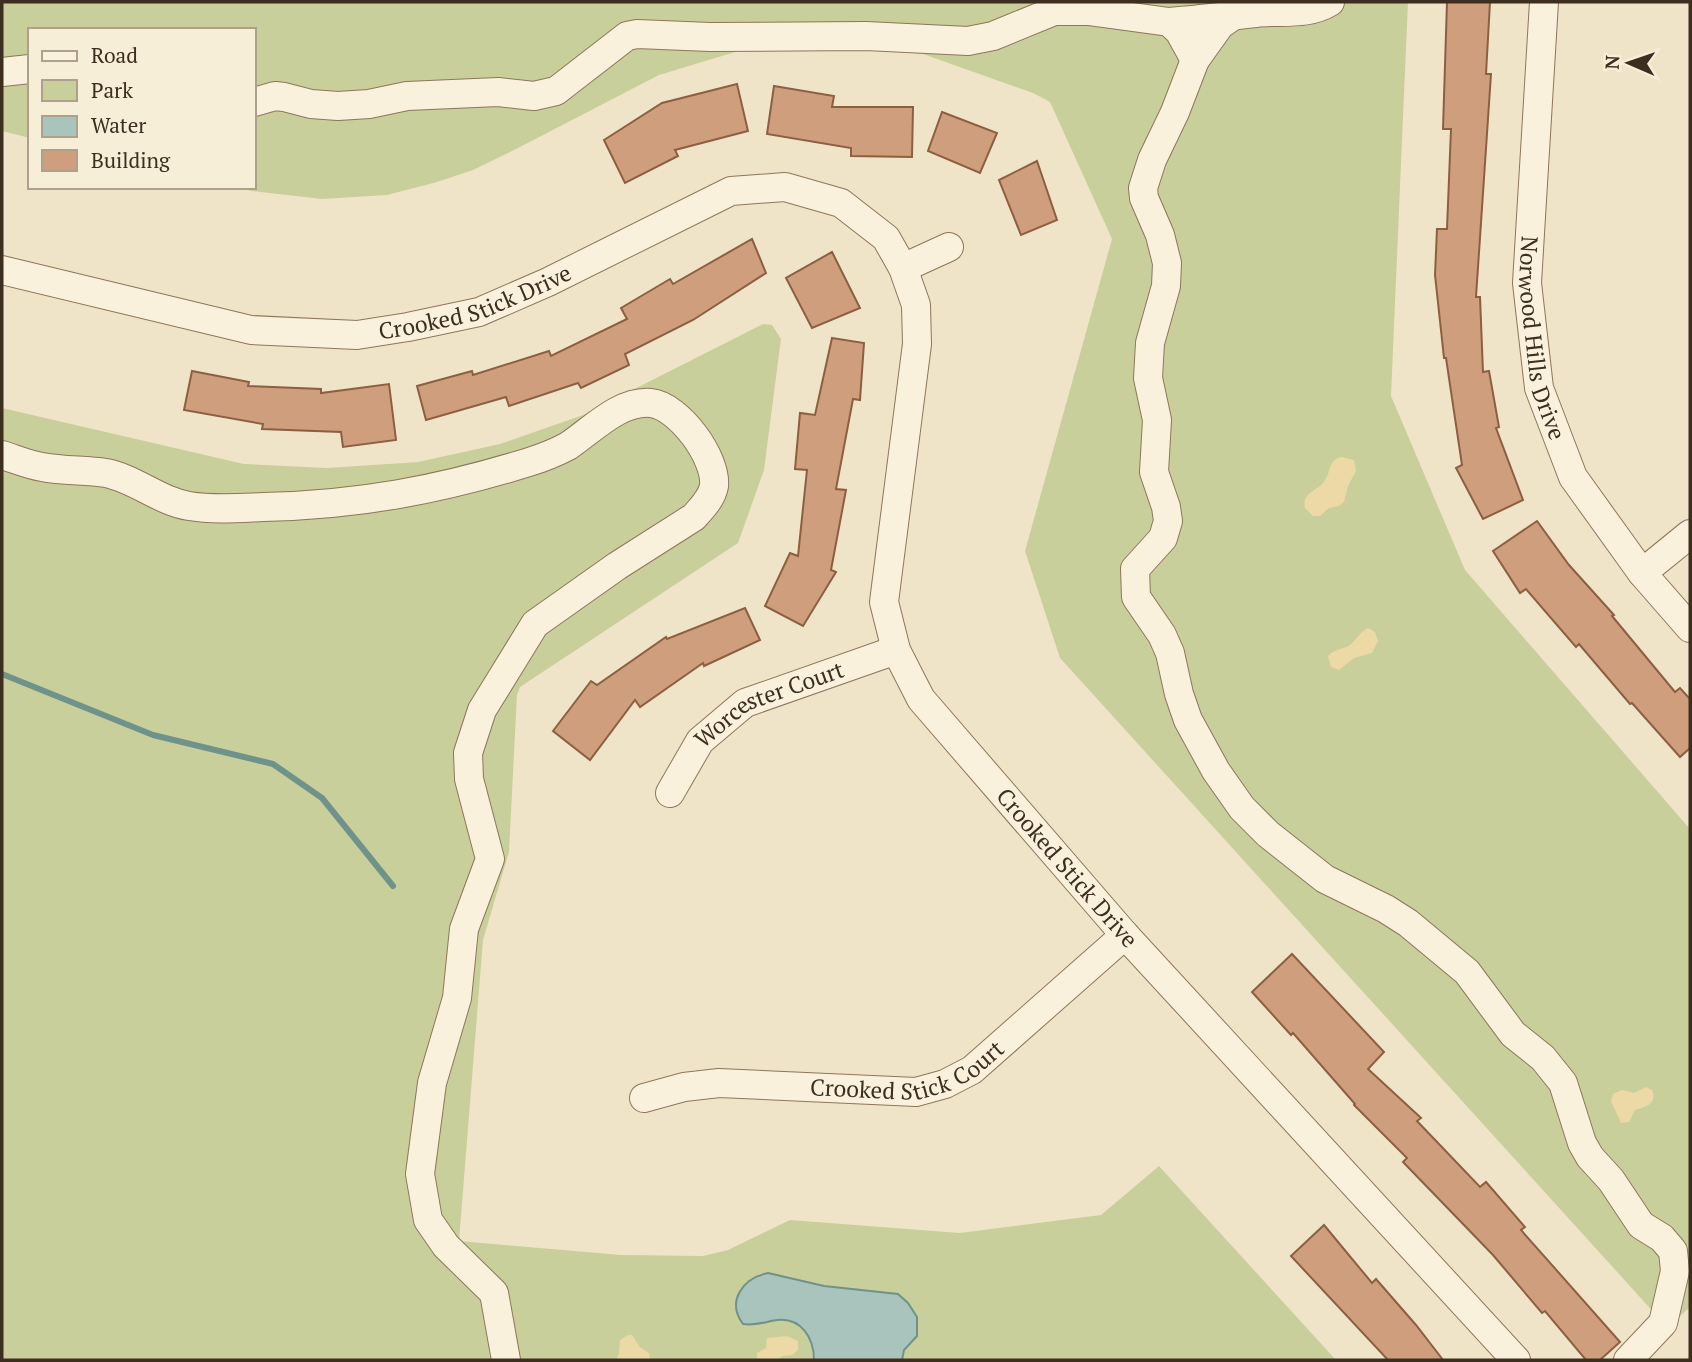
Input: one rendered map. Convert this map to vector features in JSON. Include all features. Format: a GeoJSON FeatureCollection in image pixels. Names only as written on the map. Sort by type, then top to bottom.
{"type":"FeatureCollection","features":[{"type":"Feature","properties":{"kind":"street"},"geometry":{"type":"LineString","coordinates":[[256,101],[275,96],[311,104],[338,106],[369,104],[407,96],[498,92],[534,96],[556,91],[627,36],[637,34],[710,37],[866,36],[968,41],[993,36],[1054,11],[1080,11],[1169,22],[1279,11],[1301,12],[1320,8],[1330,2]]}},
{"type":"Feature","properties":{"kind":"street","name":"Norwood Hills Drive"},"geometry":{"type":"LineString","coordinates":[[1544,2],[1527,283],[1536,368],[1549,416],[1573,477],[1642,573],[1690,628]]}},
{"type":"Feature","properties":{"kind":"street"},"geometry":{"type":"LineString","coordinates":[[1233,16],[1220,25],[1195,60],[1175,112],[1152,160],[1143,188],[1167,263],[1166,286],[1150,343],[1148,378],[1157,420],[1154,472],[1168,520],[1163,538],[1135,569],[1136,597],[1162,635],[1170,653],[1188,720],[1216,771],[1242,808],[1268,834],[1325,879],[1408,923],[1467,972],[1514,1034],[1543,1058],[1563,1083],[1590,1157],[1611,1180],[1642,1225],[1662,1238],[1673,1251],[1675,1271],[1663,1323],[1628,1360]]}},
{"type":"Feature","properties":{"kind":"street"},"geometry":{"type":"LineString","coordinates":[[1169,22],[1179,31],[1195,60]]}},
{"type":"Feature","properties":{"kind":"street"},"geometry":{"type":"LineString","coordinates":[[2,72],[28,69]]}},
{"type":"Feature","properties":{"kind":"street","name":"Crooked Stick Drive"},"geometry":{"type":"LineString","coordinates":[[2,270],[251,330],[356,335],[479,312],[548,282],[731,191],[785,187],[841,203],[886,238],[903,268],[916,305],[917,344],[884,602],[896,650],[921,699],[1125,935],[1516,1360]]}},
{"type":"Feature","properties":{"kind":"street"},"geometry":{"type":"LineString","coordinates":[[903,268],[949,247]]}},
{"type":"Feature","properties":{"kind":"street"},"geometry":{"type":"LineString","coordinates":[[2,455],[42,467],[108,474],[186,506],[309,506],[376,499],[441,488],[525,463],[567,446],[625,407],[637,403],[650,403],[676,413],[694,434],[713,477],[713,486],[704,507],[694,517],[617,566],[535,624],[482,710],[468,753],[469,779],[489,859],[464,929],[457,998],[432,1083],[419,1174],[428,1220],[446,1246],[494,1293],[506,1360]]}},
{"type":"Feature","properties":{"kind":"street"},"geometry":{"type":"LineString","coordinates":[[1642,573],[1690,534]]}},
{"type":"Feature","properties":{"kind":"street","name":"Worcester Court"},"geometry":{"type":"LineString","coordinates":[[670,793],[700,741],[746,703],[896,650]]}},
{"type":"Feature","properties":{"kind":"street","name":"Crooked Stick Court"},"geometry":{"type":"LineString","coordinates":[[644,1098],[684,1087],[719,1083],[916,1092],[945,1084],[972,1070],[1125,935]]}},
{"type":"Feature","properties":{"kind":"green space"},"geometry":{"type":"Polygon","coordinates":[[[2,2],[1408,2],[1391,396],[1465,570],[1690,829],[1690,1307],[1633,1360],[1610,1360],[1658,1317],[1060,658],[1025,551],[1112,239],[1050,102],[1033,93],[923,54],[853,45],[755,46],[659,75],[473,170],[387,195],[322,199],[244,189],[256,189],[256,28],[28,28],[28,138],[2,131],[2,2]]]}},
{"type":"Feature","properties":{"kind":"green space"},"geometry":{"type":"Polygon","coordinates":[[[763,324],[772,325],[781,339],[764,470],[738,543],[520,687],[517,695],[509,852],[483,940],[459,1241],[621,1255],[703,1256],[728,1250],[790,1220],[960,1233],[1101,1215],[1159,1166],[1336,1360],[2,1360],[2,408],[244,464],[327,468],[418,462],[500,444],[583,415],[763,324]]]}},
{"type":"Feature","properties":{"kind":"sand"},"geometry":{"type":"Polygon","coordinates":[[[1342,457],[1354,460],[1356,471],[1344,502],[1329,508],[1320,516],[1313,516],[1305,508],[1305,499],[1326,479],[1334,460],[1342,457]]]}},
{"type":"Feature","properties":{"kind":"sand"},"geometry":{"type":"Polygon","coordinates":[[[1368,628],[1375,632],[1378,641],[1372,653],[1354,658],[1339,670],[1331,667],[1328,656],[1350,645],[1368,628]]]}},
{"type":"Feature","properties":{"kind":"sand"},"geometry":{"type":"Polygon","coordinates":[[[1646,1087],[1652,1090],[1652,1102],[1635,1110],[1629,1122],[1621,1123],[1611,1101],[1613,1094],[1622,1090],[1634,1093],[1646,1087]]]}},
{"type":"Feature","properties":{"kind":"sand"},"geometry":{"type":"Polygon","coordinates":[[[632,1335],[640,1347],[649,1353],[650,1360],[616,1360],[620,1340],[632,1335]]]}},
{"type":"Feature","properties":{"kind":"sand"},"geometry":{"type":"Polygon","coordinates":[[[787,1336],[798,1341],[798,1350],[792,1355],[782,1356],[778,1360],[757,1360],[757,1353],[766,1348],[767,1338],[787,1336]]]}},
{"type":"Feature","properties":{"kind":"water"},"geometry":{"type":"Polygon","coordinates":[[[768,1273],[824,1286],[898,1294],[917,1317],[917,1336],[904,1350],[902,1360],[814,1360],[809,1337],[793,1322],[777,1320],[743,1324],[738,1315],[737,1299],[745,1285],[768,1273]]]}},
{"type":"Feature","properties":{"kind":"building"},"geometry":{"type":"Polygon","coordinates":[[[1447,2],[1490,2],[1486,74],[1491,74],[1476,297],[1480,297],[1483,372],[1489,371],[1499,427],[1496,428],[1523,500],[1483,519],[1456,468],[1462,465],[1444,358],[1435,275],[1437,229],[1447,229],[1451,129],[1443,129],[1447,2]]]}},
{"type":"Feature","properties":{"kind":"building"},"geometry":{"type":"Polygon","coordinates":[[[737,84],[748,131],[675,150],[678,156],[625,183],[604,140],[662,103],[737,84]]]}},
{"type":"Feature","properties":{"kind":"building"},"geometry":{"type":"Polygon","coordinates":[[[774,86],[834,96],[832,107],[913,107],[912,157],[851,156],[851,148],[767,134],[774,86]]]}},
{"type":"Feature","properties":{"kind":"building"},"geometry":{"type":"Polygon","coordinates":[[[942,112],[997,133],[980,173],[928,151],[942,112]]]}},
{"type":"Feature","properties":{"kind":"building"},"geometry":{"type":"Polygon","coordinates":[[[1037,161],[1057,220],[1021,235],[999,180],[1037,161]]]}},
{"type":"Feature","properties":{"kind":"building"},"geometry":{"type":"Polygon","coordinates":[[[752,239],[766,273],[693,320],[625,354],[629,365],[581,388],[578,383],[509,406],[506,397],[426,420],[417,386],[472,371],[473,375],[549,351],[551,356],[627,319],[621,308],[670,279],[673,284],[752,239]]]}},
{"type":"Feature","properties":{"kind":"building"},"geometry":{"type":"Polygon","coordinates":[[[832,252],[860,308],[812,328],[786,278],[832,252]]]}},
{"type":"Feature","properties":{"kind":"building"},"geometry":{"type":"Polygon","coordinates":[[[832,338],[864,343],[860,400],[853,399],[836,489],[846,490],[831,570],[836,572],[803,626],[765,606],[790,553],[798,556],[807,470],[795,469],[800,413],[815,415],[832,338]]]}},
{"type":"Feature","properties":{"kind":"building"},"geometry":{"type":"Polygon","coordinates":[[[192,371],[249,382],[248,386],[321,389],[321,393],[389,384],[396,440],[343,447],[341,432],[262,429],[263,424],[184,410],[192,371]]]}},
{"type":"Feature","properties":{"kind":"building"},"geometry":{"type":"Polygon","coordinates":[[[1537,521],[1569,565],[1614,615],[1612,616],[1675,692],[1680,688],[1690,699],[1690,748],[1680,757],[1579,644],[1576,647],[1526,589],[1520,593],[1493,551],[1537,521]]]}},
{"type":"Feature","properties":{"kind":"building"},"geometry":{"type":"Polygon","coordinates":[[[745,608],[760,640],[704,666],[703,663],[640,707],[635,700],[590,760],[553,731],[591,681],[597,685],[666,637],[667,639],[745,608]]]}},
{"type":"Feature","properties":{"kind":"building"},"geometry":{"type":"Polygon","coordinates":[[[1292,954],[1384,1052],[1368,1069],[1421,1118],[1417,1121],[1480,1187],[1486,1182],[1525,1227],[1521,1230],[1620,1342],[1600,1360],[1586,1360],[1545,1311],[1542,1313],[1493,1255],[1403,1162],[1407,1158],[1354,1105],[1293,1033],[1291,1035],[1252,992],[1292,954]]]}},
{"type":"Feature","properties":{"kind":"building"},"geometry":{"type":"Polygon","coordinates":[[[1324,1225],[1372,1283],[1376,1279],[1443,1360],[1388,1360],[1291,1256],[1324,1225]]]}},
{"type":"Feature","properties":{"kind":"waterway"},"geometry":{"type":"LineString","coordinates":[[2,674],[153,735],[273,764],[322,798],[393,886]]}}]}
